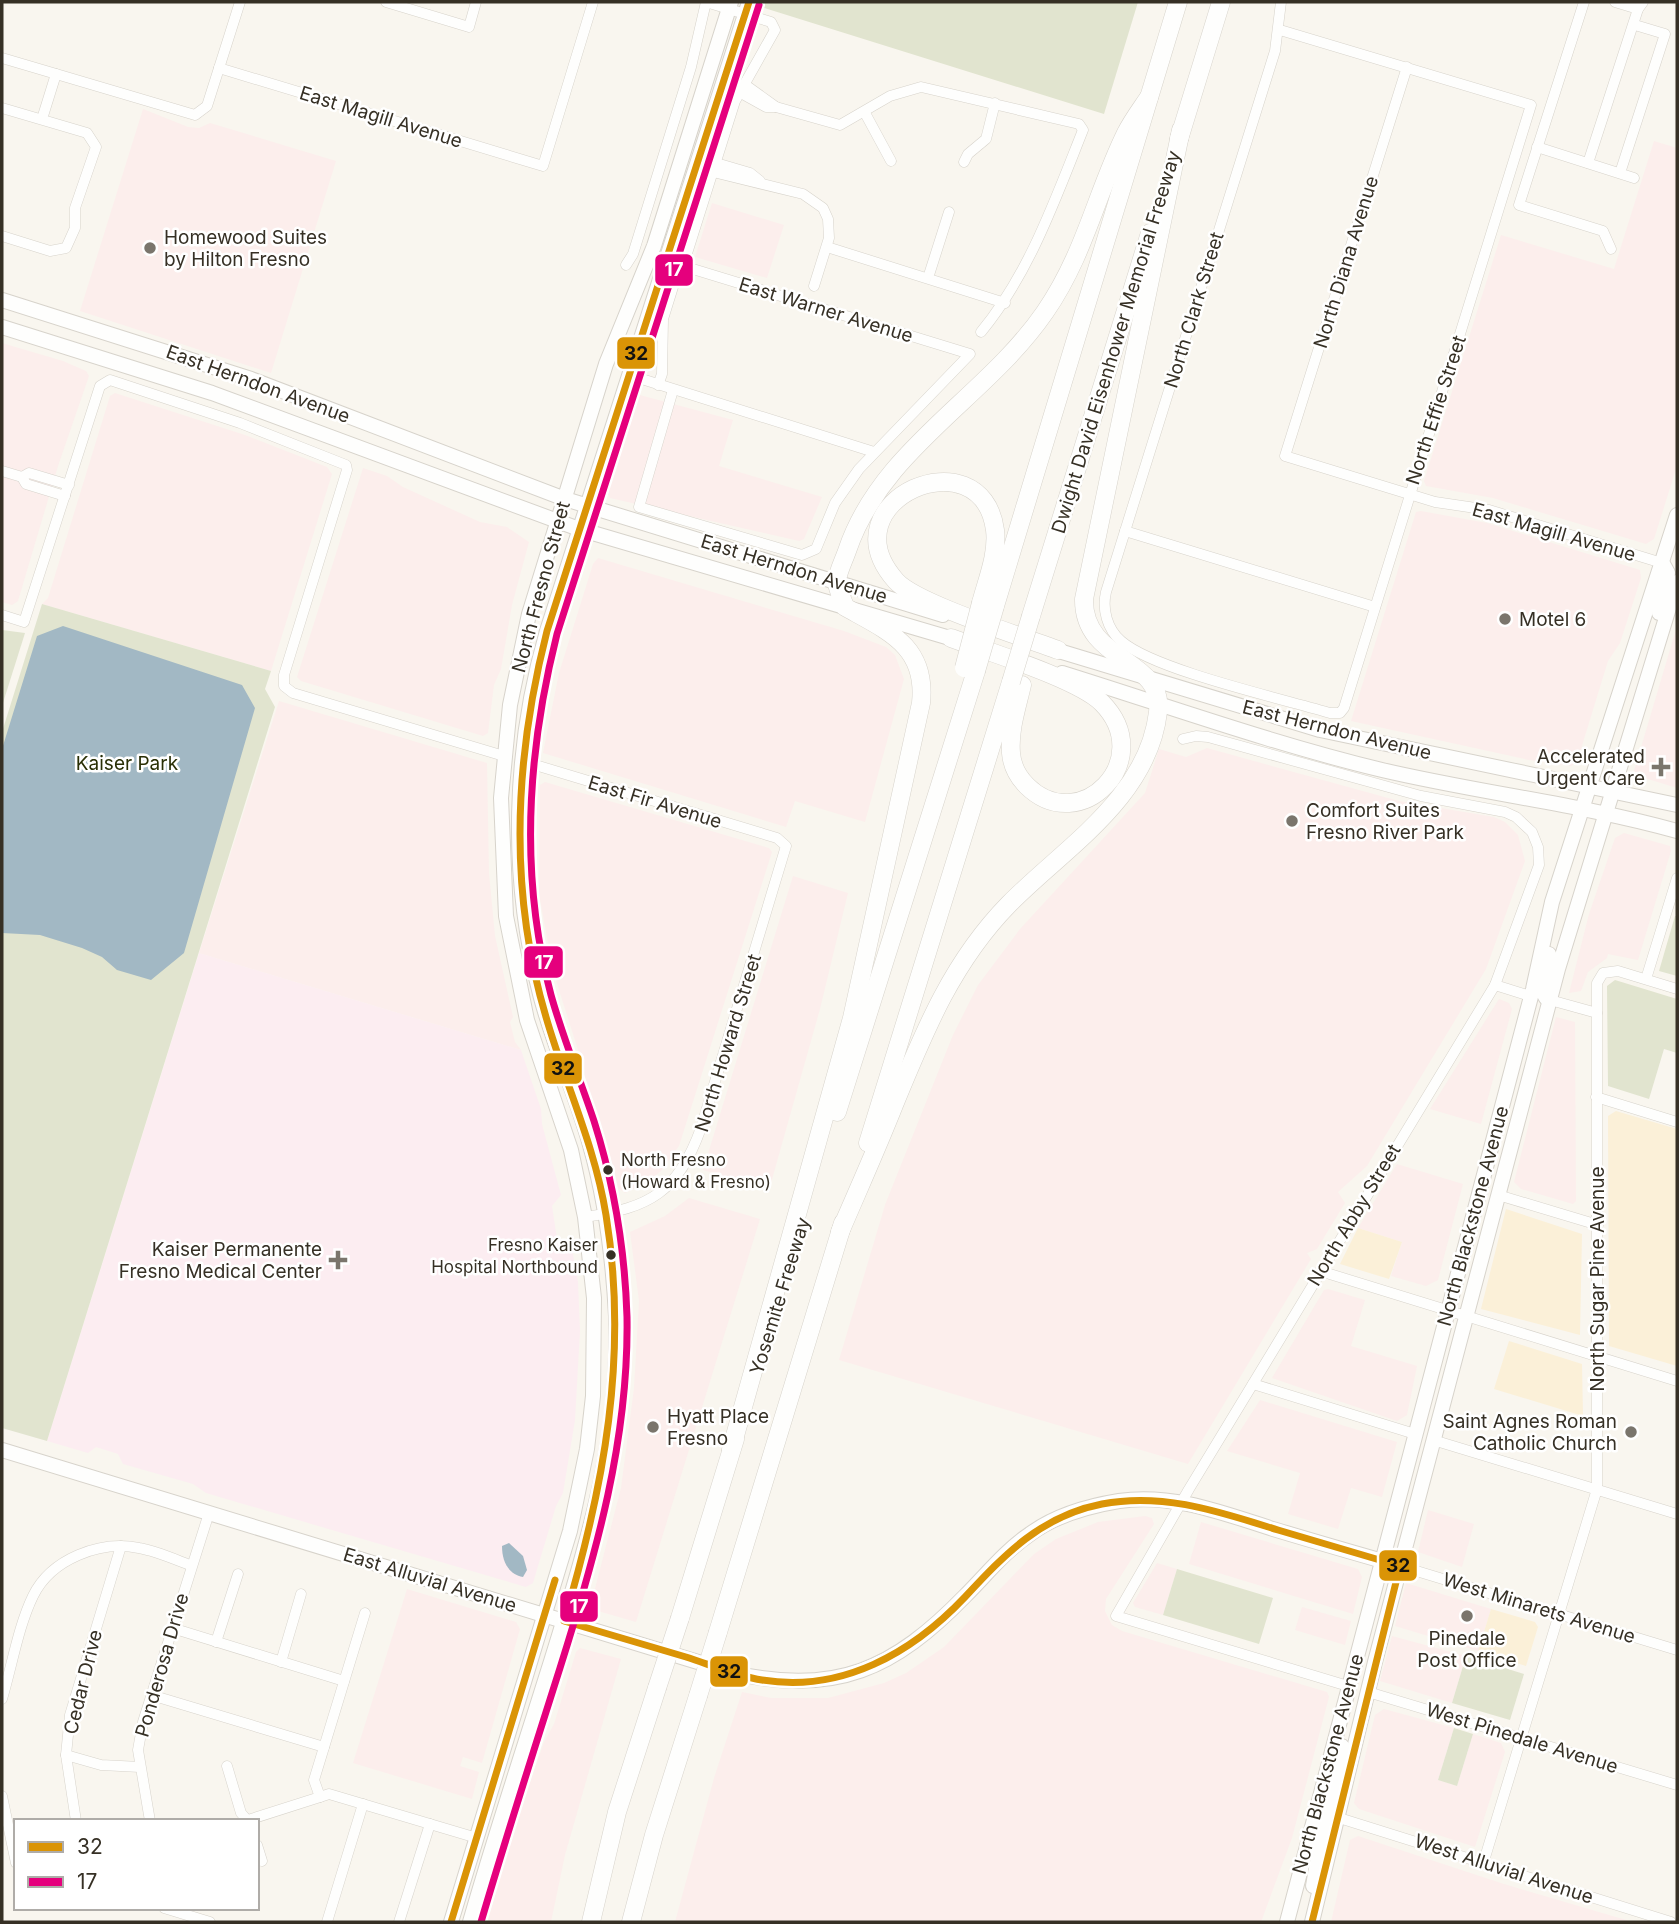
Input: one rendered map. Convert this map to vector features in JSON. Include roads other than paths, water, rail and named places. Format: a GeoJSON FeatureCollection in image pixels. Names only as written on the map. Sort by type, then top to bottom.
{"type":"FeatureCollection","features":[{"type":"Feature","properties":{"kind":"highway","name":"Dwight David Eisenhower Memorial Freeway"},"geometry":{"type":"LineString","coordinates":[[970,669],[1178,2]]}},
{"type":"Feature","properties":{"kind":"highway","name":"Dwight David Eisenhower Memorial Freeway"},"geometry":{"type":"LineString","coordinates":[[1016,683],[1221,2]]}},
{"type":"Feature","properties":{"kind":"highway"},"geometry":{"type":"LineString","coordinates":[[731,1450],[852,1018],[922,695],[919,668],[904,644],[845,607],[837,582],[862,513],[883,480],[998,369],[1032,330],[1060,289],[1086,237],[1126,133],[1149,97]]}},
{"type":"Feature","properties":{"kind":"highway"},"geometry":{"type":"LineString","coordinates":[[840,1232],[925,1030],[955,971],[998,915],[1104,816],[1123,794],[1145,753],[1158,712],[1158,703],[1147,677],[1098,640],[1088,625],[1084,599],[1181,130]]}},
{"type":"Feature","properties":{"kind":"highway"},"geometry":{"type":"LineString","coordinates":[[988,605],[995,540],[994,524],[984,504],[969,490],[942,481],[920,484],[901,494],[886,511],[879,539],[884,560],[897,581],[919,596],[1058,650]]}},
{"type":"Feature","properties":{"kind":"highway"},"geometry":{"type":"LineString","coordinates":[[951,638],[1041,672],[1090,695],[1102,704],[1118,726],[1122,749],[1117,771],[1099,792],[1082,800],[1059,802],[1040,796],[1019,778],[1011,755],[1016,683]]}},
{"type":"Feature","properties":{"kind":"highway","name":"Yosemite Freeway"},"geometry":{"type":"LineString","coordinates":[[591,1922],[617,1812],[680,1618],[891,937],[970,669]]}},
{"type":"Feature","properties":{"kind":"highway","name":"Yosemite Freeway"},"geometry":{"type":"LineString","coordinates":[[631,1922],[654,1835],[840,1232],[1016,683]]}},
{"type":"Feature","properties":{"kind":"main road","name":"North Fresno Street"},"geometry":{"type":"LineString","coordinates":[[451,1922],[576,1508],[591,1422],[596,1353],[594,1298],[585,1217],[570,1150],[530,1029],[506,916],[500,841],[504,756],[518,661],[529,614],[606,364],[654,246],[730,5]]}},
{"type":"Feature","properties":{"kind":"main road","name":"North Fresno Street"},"geometry":{"type":"LineString","coordinates":[[470,1922],[595,1519],[611,1432],[616,1339],[606,1214],[590,1146],[539,991],[522,896],[519,837],[522,761],[539,658],[747,8]]}},
{"type":"Feature","properties":{"kind":"main road","name":"East Herndon Avenue"},"geometry":{"type":"LineString","coordinates":[[2,300],[264,384],[586,506],[1147,677],[1356,738],[1677,805]]}},
{"type":"Feature","properties":{"kind":"main road","name":"East Herndon Avenue"},"geometry":{"type":"LineString","coordinates":[[2,327],[212,393],[579,529],[951,638],[1291,746],[1381,770],[1677,831]]}},
{"type":"Feature","properties":{"kind":"main road","name":"North Blackstone Avenue"},"geometry":{"type":"LineString","coordinates":[[1312,1922],[1400,1566],[1550,1000],[1593,812],[1677,514]]}},
{"type":"Feature","properties":{"kind":"main road"},"geometry":{"type":"LineString","coordinates":[[1677,547],[1674,560],[1677,573]]}},
{"type":"Feature","properties":{"kind":"main road"},"geometry":{"type":"LineString","coordinates":[[1662,563],[1668,573],[1658,611],[1664,624]]}},
{"type":"Feature","properties":{"kind":"main road","name":"North Blackstone Avenue"},"geometry":{"type":"LineString","coordinates":[[1287,1922],[1549,917],[1593,812],[1664,624],[1677,582]]}},
{"type":"Feature","properties":{"kind":"main road"},"geometry":{"type":"LineString","coordinates":[[518,661],[526,674],[514,750],[522,761]]}},
{"type":"Feature","properties":{"kind":"main road"},"geometry":{"type":"LineString","coordinates":[[504,756],[512,768],[511,827],[519,837]]}},
{"type":"Feature","properties":{"kind":"main road"},"geometry":{"type":"LineString","coordinates":[[1549,917],[1549,960],[1542,991],[1550,1000]]}},
{"type":"Feature","properties":{"kind":"main road"},"geometry":{"type":"LineString","coordinates":[[1522,1106],[1519,1084],[1538,1008],[1530,996]]}},
{"type":"Feature","properties":{"kind":"main road"},"geometry":{"type":"LineString","coordinates":[[1491,1145],[1494,1166],[1491,1188],[1498,1195]]}},
{"type":"Feature","properties":{"kind":"main road","name":"East Alluvial Avenue"},"geometry":{"type":"LineString","coordinates":[[2,1450],[762,1680],[808,1682],[839,1678],[894,1656],[925,1636],[1017,1544],[1057,1518],[1119,1501],[1181,1502],[1400,1566]]}},
{"type":"Feature","properties":{"kind":"main road"},"geometry":{"type":"LineString","coordinates":[[1336,1817],[1329,1805],[1347,1728],[1340,1715]]}},
{"type":"Feature","properties":{"kind":"main road"},"geometry":{"type":"LineString","coordinates":[[485,1872],[489,1828],[509,1764],[509,1757],[503,1748]]}},
{"type":"Feature","properties":{"kind":"main road"},"geometry":{"type":"LineString","coordinates":[[1312,1922],[1314,1869],[1325,1817],[1316,1808]]}},
{"type":"Feature","properties":{"kind":"main road"},"geometry":{"type":"LineString","coordinates":[[458,1922],[470,1881],[477,1838]]}},
{"type":"Feature","properties":{"kind":"street"},"geometry":{"type":"LineString","coordinates":[[2,58],[190,115],[199,114],[206,106],[240,2]]}},
{"type":"Feature","properties":{"kind":"street"},"geometry":{"type":"LineString","coordinates":[[386,2],[469,27],[476,2]]}},
{"type":"Feature","properties":{"kind":"street","name":"East Magill Avenue"},"geometry":{"type":"LineString","coordinates":[[219,68],[543,166],[593,2]]}},
{"type":"Feature","properties":{"kind":"street"},"geometry":{"type":"LineString","coordinates":[[626,265],[633,254],[691,67],[706,2],[747,8],[771,22],[775,30],[742,88],[663,319],[662,374],[658,385]]}},
{"type":"Feature","properties":{"kind":"street","name":"North Clark Street"},"geometry":{"type":"LineString","coordinates":[[1281,2],[1280,30],[1104,600],[1107,617],[1122,641],[1174,666],[1331,713],[1340,713]]}},
{"type":"Feature","properties":{"kind":"street"},"geometry":{"type":"LineString","coordinates":[[1584,2],[1519,205],[1603,232],[1611,248]]}},
{"type":"Feature","properties":{"kind":"street"},"geometry":{"type":"LineString","coordinates":[[1588,163],[1641,5],[1615,2]]}},
{"type":"Feature","properties":{"kind":"street"},"geometry":{"type":"LineString","coordinates":[[1620,173],[1665,34],[1635,25]]}},
{"type":"Feature","properties":{"kind":"street"},"geometry":{"type":"LineString","coordinates":[[1280,30],[1407,67]]}},
{"type":"Feature","properties":{"kind":"street","name":"North Effie Street"},"geometry":{"type":"LineString","coordinates":[[1340,713],[1344,708],[1531,105],[1407,67]]}},
{"type":"Feature","properties":{"kind":"street","name":"North Diana Avenue"},"geometry":{"type":"LineString","coordinates":[[1285,456],[1407,67]]}},
{"type":"Feature","properties":{"kind":"street"},"geometry":{"type":"LineString","coordinates":[[43,119],[56,74]]}},
{"type":"Feature","properties":{"kind":"street"},"geometry":{"type":"LineString","coordinates":[[742,88],[766,107],[776,107],[840,125],[865,113],[890,96],[921,87],[1079,124],[1083,130],[1049,216],[1005,303],[981,332]]}},
{"type":"Feature","properties":{"kind":"street"},"geometry":{"type":"LineString","coordinates":[[964,162],[968,154],[986,139],[995,103]]}},
{"type":"Feature","properties":{"kind":"street"},"geometry":{"type":"LineString","coordinates":[[2,107],[87,133],[94,141],[94,158],[75,208],[75,228],[70,243],[56,251],[2,236]]}},
{"type":"Feature","properties":{"kind":"street"},"geometry":{"type":"LineString","coordinates":[[865,113],[891,161]]}},
{"type":"Feature","properties":{"kind":"street"},"geometry":{"type":"LineString","coordinates":[[1538,147],[1634,178]]}},
{"type":"Feature","properties":{"kind":"street"},"geometry":{"type":"LineString","coordinates":[[714,167],[750,173],[761,181],[803,194],[823,208],[829,227],[827,247],[814,286]]}},
{"type":"Feature","properties":{"kind":"street"},"geometry":{"type":"LineString","coordinates":[[928,278],[949,212]]}},
{"type":"Feature","properties":{"kind":"street"},"geometry":{"type":"LineString","coordinates":[[827,247],[1005,303]]}},
{"type":"Feature","properties":{"kind":"street","name":"East Warner Avenue"},"geometry":{"type":"LineString","coordinates":[[683,266],[970,354],[874,452]]}},
{"type":"Feature","properties":{"kind":"street"},"geometry":{"type":"LineString","coordinates":[[629,374],[874,452],[840,496],[816,549],[802,555],[639,507],[673,390]]}},
{"type":"Feature","properties":{"kind":"street"},"geometry":{"type":"LineString","coordinates":[[2,615],[24,622],[104,380],[240,423],[346,465],[284,675],[284,686],[293,693],[504,756]]}},
{"type":"Feature","properties":{"kind":"street","name":"East Magill Avenue"},"geometry":{"type":"LineString","coordinates":[[1285,456],[1409,494],[1489,510],[1662,563]]}},
{"type":"Feature","properties":{"kind":"street"},"geometry":{"type":"LineString","coordinates":[[2,471],[22,477],[30,473],[69,485]]}},
{"type":"Feature","properties":{"kind":"street"},"geometry":{"type":"LineString","coordinates":[[22,477],[26,484],[65,496]]}},
{"type":"Feature","properties":{"kind":"street"},"geometry":{"type":"LineString","coordinates":[[1125,531],[1375,607]]}},
{"type":"Feature","properties":{"kind":"street","name":"North Abby Street"},"geometry":{"type":"LineString","coordinates":[[1183,739],[1208,737],[1421,796],[1505,812],[1516,817],[1532,832],[1538,847],[1539,865],[1495,985],[1181,1502],[1116,1616],[1348,1686]]}},
{"type":"Feature","properties":{"kind":"street","name":"East Fir Avenue"},"geometry":{"type":"LineString","coordinates":[[522,761],[777,838],[786,846]]}},
{"type":"Feature","properties":{"kind":"street","name":"North Howard Street"},"geometry":{"type":"LineString","coordinates":[[585,1217],[635,1207],[658,1196],[681,1172],[701,1128],[786,846]]}},
{"type":"Feature","properties":{"kind":"street"},"geometry":{"type":"LineString","coordinates":[[1677,878],[1646,979],[1677,989]]}},
{"type":"Feature","properties":{"kind":"street","name":"North Sugar Pine Avenue"},"geometry":{"type":"LineString","coordinates":[[1483,1864],[1597,1489],[1597,984],[1603,973],[1618,971],[1646,979]]}},
{"type":"Feature","properties":{"kind":"street"},"geometry":{"type":"LineString","coordinates":[[1495,985],[1530,996]]}},
{"type":"Feature","properties":{"kind":"street"},"geometry":{"type":"LineString","coordinates":[[1550,1000],[1597,1013]]}},
{"type":"Feature","properties":{"kind":"street"},"geometry":{"type":"LineString","coordinates":[[1596,1097],[1677,1122]]}},
{"type":"Feature","properties":{"kind":"street"},"geometry":{"type":"LineString","coordinates":[[1498,1195],[1598,1225]]}},
{"type":"Feature","properties":{"kind":"street"},"geometry":{"type":"LineString","coordinates":[[1320,1271],[1677,1381]]}},
{"type":"Feature","properties":{"kind":"street"},"geometry":{"type":"LineString","coordinates":[[1253,1384],[1415,1434]]}},
{"type":"Feature","properties":{"kind":"street"},"geometry":{"type":"LineString","coordinates":[[1433,1440],[1677,1514]]}},
{"type":"Feature","properties":{"kind":"street","name":"Ponderosa Drive"},"geometry":{"type":"LineString","coordinates":[[150,1819],[138,1750],[151,1695],[209,1513]]}},
{"type":"Feature","properties":{"kind":"street"},"geometry":{"type":"LineString","coordinates":[[2,1699],[33,1594],[58,1566],[87,1551],[121,1546],[139,1548],[191,1565]]}},
{"type":"Feature","properties":{"kind":"street","name":"Cedar Drive"},"geometry":{"type":"LineString","coordinates":[[76,1819],[65,1755],[70,1715],[121,1546]]}},
{"type":"Feature","properties":{"kind":"street","name":"West Minarets Avenue"},"geometry":{"type":"LineString","coordinates":[[1400,1566],[1677,1650]]}},
{"type":"Feature","properties":{"kind":"street"},"geometry":{"type":"LineString","coordinates":[[216,1642],[238,1574]]}},
{"type":"Feature","properties":{"kind":"street"},"geometry":{"type":"LineString","coordinates":[[281,1662],[301,1594]]}},
{"type":"Feature","properties":{"kind":"street"},"geometry":{"type":"LineString","coordinates":[[320,1797],[314,1780],[365,1613]]}},
{"type":"Feature","properties":{"kind":"street"},"geometry":{"type":"LineString","coordinates":[[172,1628],[344,1681]]}},
{"type":"Feature","properties":{"kind":"street","name":"West Pinedale Avenue"},"geometry":{"type":"LineString","coordinates":[[1368,1692],[1677,1785]]}},
{"type":"Feature","properties":{"kind":"street"},"geometry":{"type":"LineString","coordinates":[[151,1695],[324,1747]]}},
{"type":"Feature","properties":{"kind":"street"},"geometry":{"type":"LineString","coordinates":[[65,1755],[101,1765],[140,1767]]}},
{"type":"Feature","properties":{"kind":"street"},"geometry":{"type":"LineString","coordinates":[[227,1766],[246,1819]]}},
{"type":"Feature","properties":{"kind":"street"},"geometry":{"type":"LineString","coordinates":[[250,1819],[329,1794],[477,1838]]}},
{"type":"Feature","properties":{"kind":"street"},"geometry":{"type":"LineString","coordinates":[[2,1796],[14,1858]]}},
{"type":"Feature","properties":{"kind":"street"},"geometry":{"type":"LineString","coordinates":[[327,1922],[363,1804]]}},
{"type":"Feature","properties":{"kind":"street","name":"West Alluvial Avenue"},"geometry":{"type":"LineString","coordinates":[[1336,1817],[1671,1922]]}},
{"type":"Feature","properties":{"kind":"street"},"geometry":{"type":"LineString","coordinates":[[399,1922],[430,1824]]}},
{"type":"Feature","properties":{"kind":"street"},"geometry":{"type":"LineString","coordinates":[[259,1851],[262,1861]]}},
{"type":"Feature","properties":{"kind":"street"},"geometry":{"type":"LineString","coordinates":[[171,1910],[210,1922]]}},
{"type":"Feature","properties":{"kind":"water"},"geometry":{"type":"Polygon","coordinates":[[[63,626],[242,685],[255,708],[184,953],[151,980],[117,970],[102,957],[82,948],[40,935],[2,933],[2,749],[37,636],[63,626]]]}},
{"type":"Feature","properties":{"kind":"water"},"geometry":{"type":"Polygon","coordinates":[[[509,1543],[523,1556],[527,1570],[523,1577],[513,1573],[505,1562],[502,1546],[509,1543]]]}},
{"type":"Feature","properties":{"kind":"place","name":"Homewood Suites by Hilton Fresno"},"geometry":{"type":"Point","coordinates":[150,248]}},
{"type":"Feature","properties":{"kind":"place","name":"Motel 6"},"geometry":{"type":"Point","coordinates":[1505,619]}},
{"type":"Feature","properties":{"kind":"place","name":"Accelerated Urgent Care"},"geometry":{"type":"Point","coordinates":[1661,767]}},
{"type":"Feature","properties":{"kind":"place","name":"Comfort Suites Fresno River Park"},"geometry":{"type":"Point","coordinates":[1292,821]}},
{"type":"Feature","properties":{"kind":"place","name":"North Fresno (Howard & Fresno)"},"geometry":{"type":"Point","coordinates":[608,1170]}},
{"type":"Feature","properties":{"kind":"place","name":"Fresno Kaiser Hospital Northbound"},"geometry":{"type":"Point","coordinates":[611,1255]}},
{"type":"Feature","properties":{"kind":"place","name":"Kaiser Permanente Fresno Medical Center"},"geometry":{"type":"Point","coordinates":[338,1260]}},
{"type":"Feature","properties":{"kind":"place","name":"Hyatt Place Fresno"},"geometry":{"type":"Point","coordinates":[653,1427]}},
{"type":"Feature","properties":{"kind":"place","name":"Saint Agnes Roman Catholic Church"},"geometry":{"type":"Point","coordinates":[1631,1432]}},
{"type":"Feature","properties":{"kind":"place","name":"Pinedale Post Office"},"geometry":{"type":"Point","coordinates":[1467,1616]}},
{"type":"Feature","properties":{"kind":"park label","name":"Kaiser Park"},"geometry":{"type":"Point","coordinates":[127,763]}}]}
